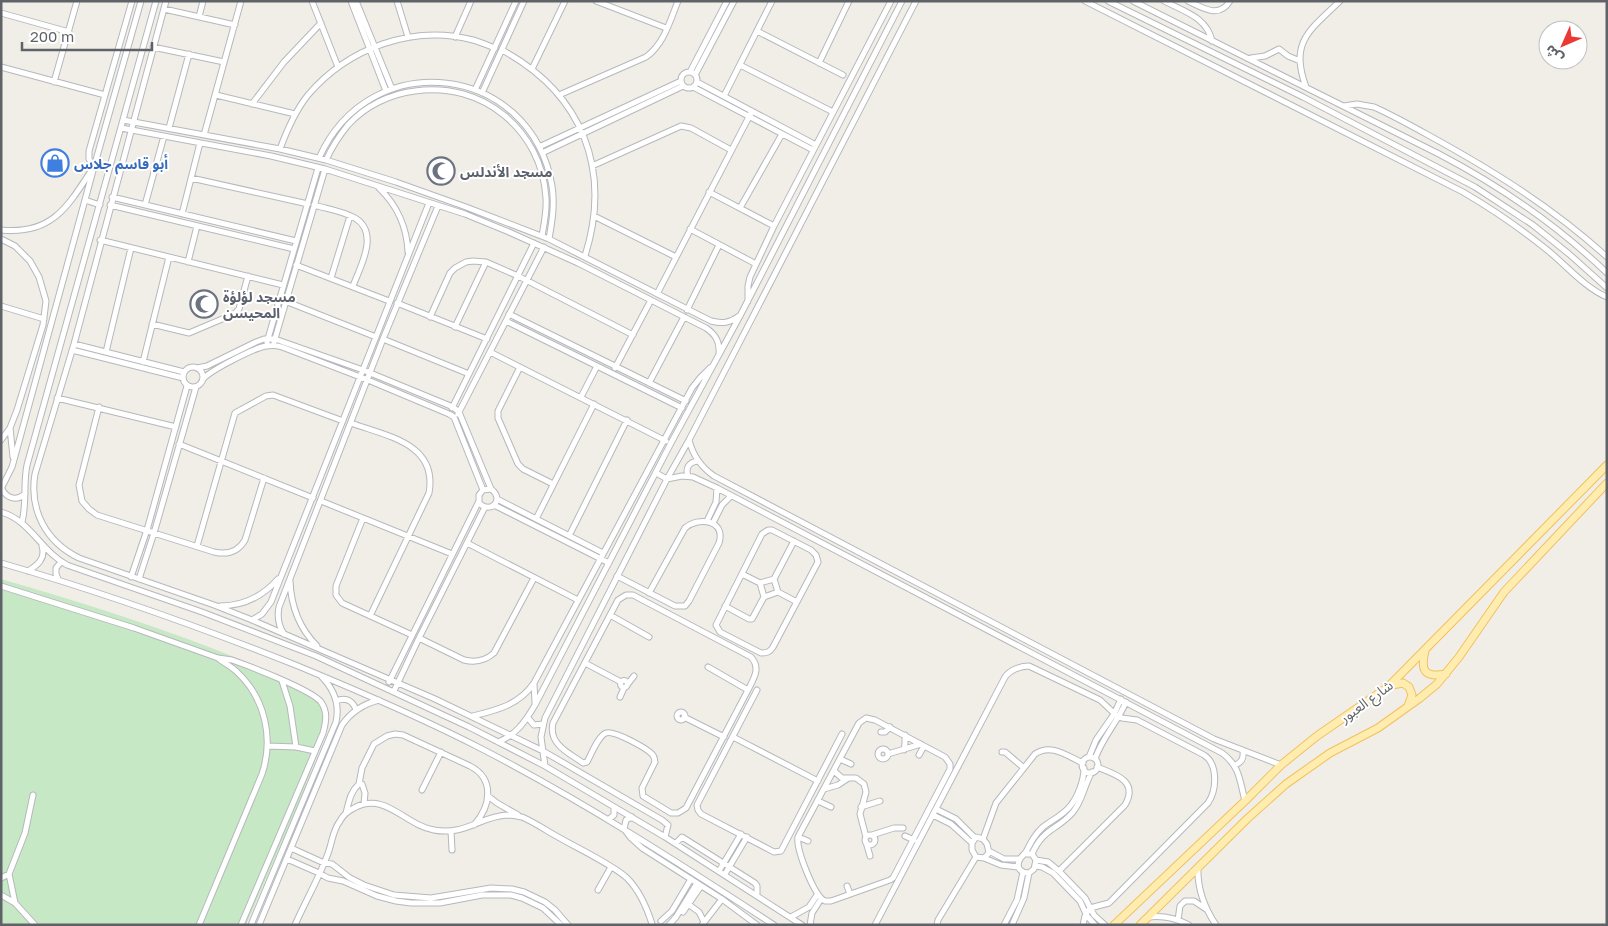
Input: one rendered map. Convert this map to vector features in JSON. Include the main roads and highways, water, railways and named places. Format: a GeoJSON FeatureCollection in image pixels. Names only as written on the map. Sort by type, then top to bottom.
{"type":"FeatureCollection","features":[{"type":"Feature","properties":{"kind":"main road","name":"شارع العبور"},"geometry":{"type":"LineString","coordinates":[[1114,925],[1245,802],[1281,765],[1317,736],[1388,687],[1607,465]]}},
{"type":"Feature","properties":{"kind":"main road","name":"شارع العبور"},"geometry":{"type":"LineString","coordinates":[[1140,925],[1266,800],[1296,776],[1330,753],[1378,728],[1437,684],[1479,631],[1504,592],[1607,483]]}},
{"type":"Feature","properties":{"kind":"main road"},"geometry":{"type":"LineString","coordinates":[[1425,651],[1422,666],[1424,671],[1432,675],[1446,674]]}},
{"type":"Feature","properties":{"kind":"main road"},"geometry":{"type":"LineString","coordinates":[[1388,687],[1399,683],[1407,684],[1412,695],[1408,706]]}},
{"type":"Feature","properties":{"kind":"place","name":"أبو قاسم جلاس"},"geometry":{"type":"Point","coordinates":[55,163]}},
{"type":"Feature","properties":{"kind":"place","name":"مسجد الأندلس"},"geometry":{"type":"Point","coordinates":[441,171]}},
{"type":"Feature","properties":{"kind":"place","name":"مسجد لؤلؤة المحيسن"},"geometry":{"type":"Point","coordinates":[204,304]}}]}
